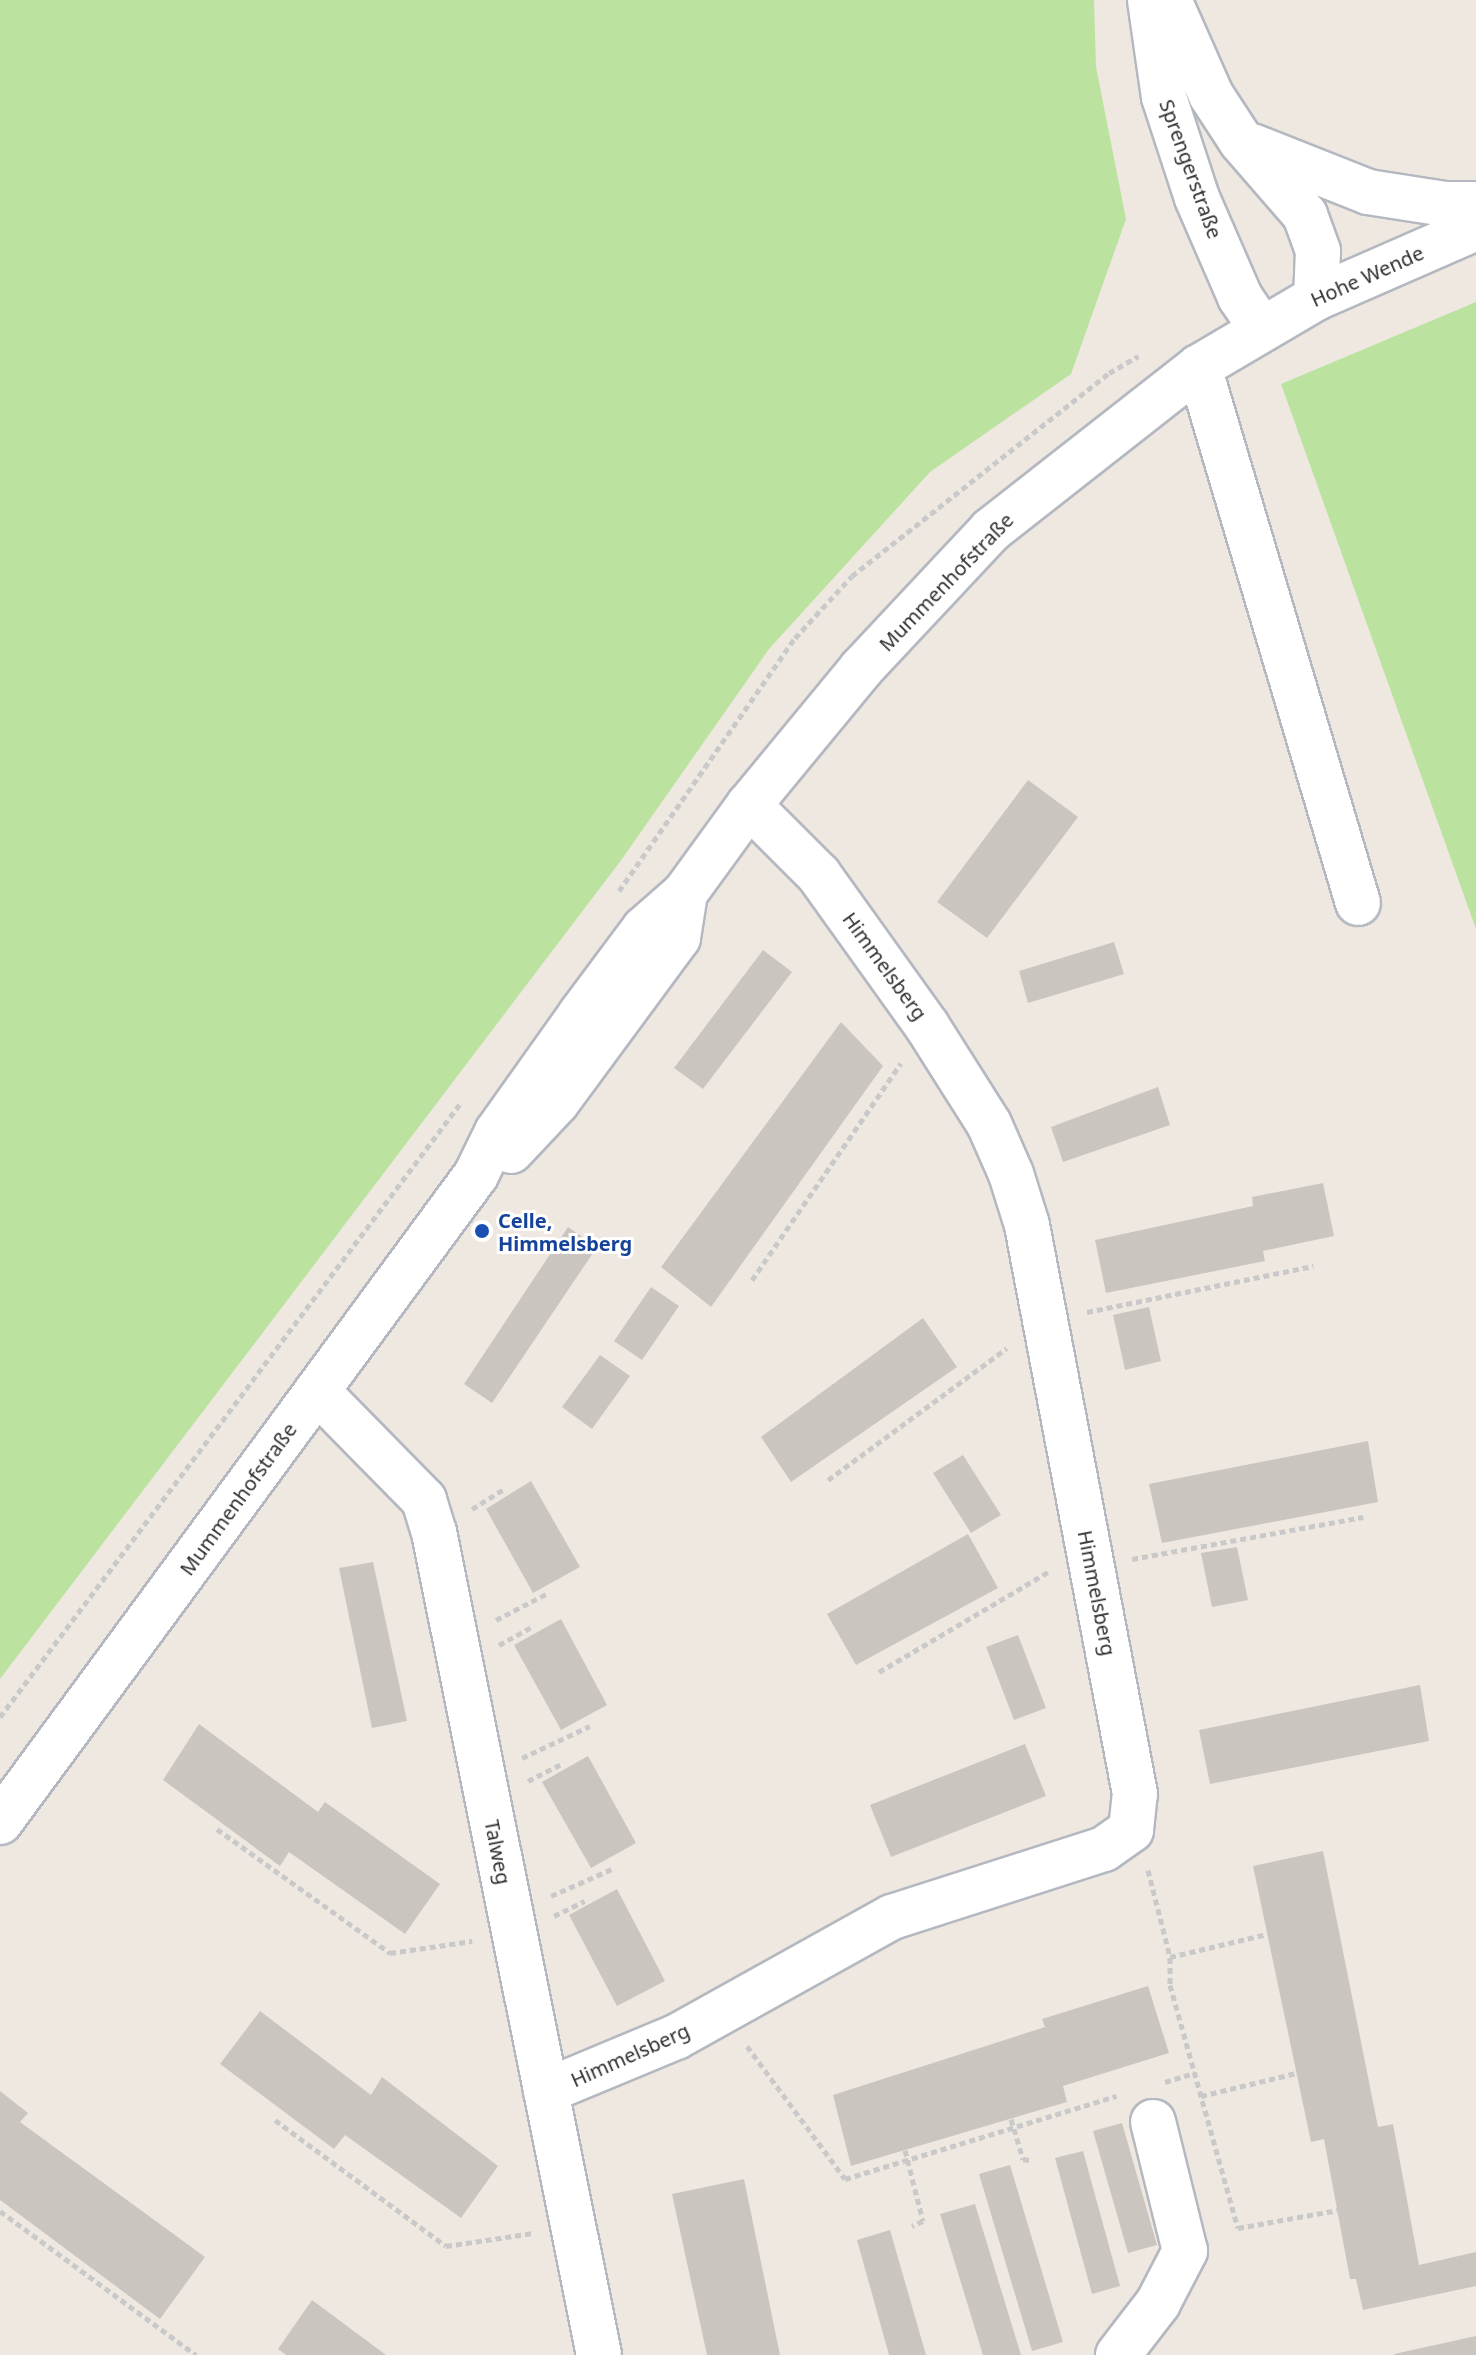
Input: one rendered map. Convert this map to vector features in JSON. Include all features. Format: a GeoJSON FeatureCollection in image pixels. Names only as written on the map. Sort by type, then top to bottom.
{"type":"FeatureCollection","features":[{"type":"Feature","properties":{"kind":"street","name":"Sprengerstraße"},"geometry":{"type":"LineString","coordinates":[[1150,0],[1164,97],[1192,183],[1240,297],[1261,328]]}},
{"type":"Feature","properties":{"kind":"street"},"geometry":{"type":"LineString","coordinates":[[1169,0],[1211,95],[1241,141],[1305,215],[1318,251],[1316,298]]}},
{"type":"Feature","properties":{"kind":"street"},"geometry":{"type":"LineString","coordinates":[[1241,141],[1368,192],[1445,204],[1476,204]]}},
{"type":"Feature","properties":{"kind":"street","name":"Hohe Wende"},"geometry":{"type":"LineString","coordinates":[[1261,328],[1316,298],[1476,228]]}},
{"type":"Feature","properties":{"kind":"street","name":"Mummenhofstraße"},"geometry":{"type":"LineString","coordinates":[[0,1822],[476,1175],[497,1132],[589,1002],[644,929],[685,893],[749,805],[861,669],[991,530],[1199,367],[1261,328]]}},
{"type":"Feature","properties":{"kind":"street"},"geometry":{"type":"LineString","coordinates":[[1199,367],[1358,903]]}},
{"type":"Feature","properties":{"kind":"street","name":"Himmelsberg"},"geometry":{"type":"LineString","coordinates":[[546,2091],[676,2037],[892,1917],[1104,1849],[1131,1830],[1135,1794],[1045,1320],[1011,1174],[989,1124],[927,1026],[819,875],[749,805]]}},
{"type":"Feature","properties":{"kind":"street","name":"Talweg"},"geometry":{"type":"LineString","coordinates":[[317,1391],[424,1500],[456,1641],[599,2355]]}},
{"type":"Feature","properties":{"kind":"street"},"geometry":{"type":"LineString","coordinates":[[1118,2355],[1158,2303],[1185,2251],[1145,2100]]}},
{"type":"Feature","properties":{"kind":"path"},"geometry":{"type":"LineString","coordinates":[[752,1280],[927,1026]]}},
{"type":"Feature","properties":{"kind":"path"},"geometry":{"type":"LineString","coordinates":[[828,1480],[1045,1320],[1313,1266]]}},
{"type":"Feature","properties":{"kind":"path"},"geometry":{"type":"LineString","coordinates":[[879,1672],[1090,1557],[1363,1517]]}},
{"type":"Feature","properties":{"kind":"path"},"geometry":{"type":"LineString","coordinates":[[456,1641],[548,1593]]}},
{"type":"Feature","properties":{"kind":"path"},"geometry":{"type":"LineString","coordinates":[[483,1776],[590,1726]]}},
{"type":"Feature","properties":{"kind":"path"},"geometry":{"type":"LineString","coordinates":[[217,1829],[390,1953],[513,1924],[612,1869]]}},
{"type":"Feature","properties":{"kind":"path"},"geometry":{"type":"LineString","coordinates":[[1131,1830],[1143,1849],[1170,1957],[1170,1985],[1238,2228],[1338,2210]]}},
{"type":"Feature","properties":{"kind":"path"},"geometry":{"type":"LineString","coordinates":[[1170,1957],[1267,1934]]}},
{"type":"Feature","properties":{"kind":"path"},"geometry":{"type":"LineString","coordinates":[[722,2012],[845,2179],[1014,2128],[1145,2100],[1195,2073]]}},
{"type":"Feature","properties":{"kind":"path"},"geometry":{"type":"LineString","coordinates":[[1201,2096],[1296,2073]]}},
{"type":"Feature","properties":{"kind":"path"},"geometry":{"type":"LineString","coordinates":[[1011,2119],[1023,2159],[1030,2160]]}},
{"type":"Feature","properties":{"kind":"path"},"geometry":{"type":"LineString","coordinates":[[275,2120],[446,2246],[573,2227]]}},
{"type":"Feature","properties":{"kind":"path"},"geometry":{"type":"LineString","coordinates":[[905,2150],[923,2221],[912,2226]]}},
{"type":"Feature","properties":{"kind":"path"},"geometry":{"type":"LineString","coordinates":[[0,2211],[196,2355]]}},
{"type":"Feature","properties":{"kind":"green space"},"geometry":{"type":"Polygon","coordinates":[[[0,0],[1094,0],[1096,67],[1126,219],[1071,374],[930,472],[769,649],[622,859],[0,1679],[0,0]]]}},
{"type":"Feature","properties":{"kind":"green space"},"geometry":{"type":"Polygon","coordinates":[[[1476,302],[1476,929],[1281,384],[1476,302]]]}},
{"type":"Feature","properties":{"kind":"building"},"geometry":{"type":"Polygon","coordinates":[[[1028,780],[1078,817],[987,938],[937,902],[1028,780]]]}},
{"type":"Feature","properties":{"kind":"building"},"geometry":{"type":"Polygon","coordinates":[[[1114,942],[1124,974],[1028,1003],[1019,971],[1114,942]]]}},
{"type":"Feature","properties":{"kind":"building"},"geometry":{"type":"Polygon","coordinates":[[[763,950],[792,972],[703,1089],[674,1068],[763,950]]]}},
{"type":"Feature","properties":{"kind":"building"},"geometry":{"type":"Polygon","coordinates":[[[841,1022],[883,1066],[711,1307],[661,1267],[841,1022]]]}},
{"type":"Feature","properties":{"kind":"building"},"geometry":{"type":"Polygon","coordinates":[[[1158,1087],[1170,1125],[1063,1162],[1051,1127],[1158,1087]]]}},
{"type":"Feature","properties":{"kind":"building"},"geometry":{"type":"Polygon","coordinates":[[[1323,1183],[1334,1236],[1263,1251],[1265,1261],[1106,1293],[1095,1240],[1253,1206],[1252,1197],[1323,1183]]]}},
{"type":"Feature","properties":{"kind":"building"},"geometry":{"type":"Polygon","coordinates":[[[568,1227],[597,1247],[492,1403],[464,1384],[568,1227]]]}},
{"type":"Feature","properties":{"kind":"building"},"geometry":{"type":"Polygon","coordinates":[[[651,1287],[679,1306],[642,1360],[614,1341],[651,1287]]]}},
{"type":"Feature","properties":{"kind":"building"},"geometry":{"type":"Polygon","coordinates":[[[1149,1307],[1161,1361],[1125,1370],[1113,1315],[1149,1307]]]}},
{"type":"Feature","properties":{"kind":"building"},"geometry":{"type":"Polygon","coordinates":[[[923,1318],[957,1367],[791,1482],[761,1437],[923,1318]]]}},
{"type":"Feature","properties":{"kind":"building"},"geometry":{"type":"Polygon","coordinates":[[[600,1355],[630,1376],[592,1429],[562,1407],[600,1355]]]}},
{"type":"Feature","properties":{"kind":"building"},"geometry":{"type":"Polygon","coordinates":[[[1368,1441],[1378,1502],[1162,1543],[1149,1484],[1368,1441]]]}},
{"type":"Feature","properties":{"kind":"building"},"geometry":{"type":"Polygon","coordinates":[[[963,1455],[1001,1515],[971,1533],[933,1473],[963,1455]]]}},
{"type":"Feature","properties":{"kind":"building"},"geometry":{"type":"Polygon","coordinates":[[[531,1481],[580,1567],[533,1593],[486,1509],[531,1481]]]}},
{"type":"Feature","properties":{"kind":"building"},"geometry":{"type":"Polygon","coordinates":[[[968,1534],[998,1588],[856,1665],[827,1614],[968,1534]]]}},
{"type":"Feature","properties":{"kind":"building"},"geometry":{"type":"Polygon","coordinates":[[[1237,1547],[1248,1600],[1212,1607],[1201,1553],[1237,1547]]]}},
{"type":"Feature","properties":{"kind":"building"},"geometry":{"type":"Polygon","coordinates":[[[373,1562],[407,1721],[372,1728],[339,1568],[373,1562]]]}},
{"type":"Feature","properties":{"kind":"building"},"geometry":{"type":"Polygon","coordinates":[[[561,1619],[607,1705],[561,1730],[514,1645],[561,1619]]]}},
{"type":"Feature","properties":{"kind":"building"},"geometry":{"type":"Polygon","coordinates":[[[1018,1635],[1046,1708],[1014,1720],[986,1647],[1018,1635]]]}},
{"type":"Feature","properties":{"kind":"building"},"geometry":{"type":"Polygon","coordinates":[[[1420,1685],[1429,1741],[1210,1784],[1199,1730],[1420,1685]]]}},
{"type":"Feature","properties":{"kind":"building"},"geometry":{"type":"Polygon","coordinates":[[[199,1724],[318,1812],[325,1802],[440,1884],[405,1934],[289,1852],[280,1866],[163,1780],[199,1724]]]}},
{"type":"Feature","properties":{"kind":"building"},"geometry":{"type":"Polygon","coordinates":[[[1025,1744],[1046,1796],[891,1857],[870,1805],[1025,1744]]]}},
{"type":"Feature","properties":{"kind":"building"},"geometry":{"type":"Polygon","coordinates":[[[588,1756],[636,1843],[591,1868],[542,1782],[588,1756]]]}},
{"type":"Feature","properties":{"kind":"building"},"geometry":{"type":"Polygon","coordinates":[[[1323,1851],[1378,2127],[1393,2124],[1419,2265],[1476,2252],[1476,2286],[1363,2310],[1356,2279],[1350,2279],[1324,2139],[1311,2142],[1253,1866],[1323,1851]]]}},
{"type":"Feature","properties":{"kind":"building"},"geometry":{"type":"Polygon","coordinates":[[[617,1889],[665,1981],[617,2006],[569,1915],[617,1889]]]}},
{"type":"Feature","properties":{"kind":"building"},"geometry":{"type":"Polygon","coordinates":[[[1148,1986],[1169,2053],[1063,2086],[1067,2102],[851,2166],[833,2095],[1045,2027],[1042,2019],[1148,1986]]]}},
{"type":"Feature","properties":{"kind":"building"},"geometry":{"type":"Polygon","coordinates":[[[260,2011],[371,2095],[382,2077],[498,2166],[461,2218],[345,2135],[334,2149],[220,2064],[260,2011]]]}},
{"type":"Feature","properties":{"kind":"building"},"geometry":{"type":"Polygon","coordinates":[[[0,2091],[28,2113],[20,2122],[205,2257],[160,2319],[0,2200],[0,2091]]]}},
{"type":"Feature","properties":{"kind":"building"},"geometry":{"type":"Polygon","coordinates":[[[1122,2123],[1157,2245],[1128,2253],[1093,2131],[1122,2123]]]}},
{"type":"Feature","properties":{"kind":"building"},"geometry":{"type":"Polygon","coordinates":[[[1083,2151],[1120,2286],[1092,2294],[1055,2158],[1083,2151]]]}},
{"type":"Feature","properties":{"kind":"building"},"geometry":{"type":"Polygon","coordinates":[[[1010,2165],[1063,2342],[1032,2351],[979,2174],[1010,2165]]]}},
{"type":"Feature","properties":{"kind":"building"},"geometry":{"type":"Polygon","coordinates":[[[744,2179],[780,2355],[707,2355],[672,2194],[744,2179]]]}},
{"type":"Feature","properties":{"kind":"building"},"geometry":{"type":"Polygon","coordinates":[[[975,2204],[1021,2355],[983,2355],[940,2214],[975,2204]]]}},
{"type":"Feature","properties":{"kind":"building"},"geometry":{"type":"Polygon","coordinates":[[[890,2230],[926,2355],[889,2355],[857,2240],[890,2230]]]}},
{"type":"Feature","properties":{"kind":"building"},"geometry":{"type":"Polygon","coordinates":[[[312,2300],[386,2355],[286,2355],[278,2349],[312,2300]]]}},
{"type":"Feature","properties":{"kind":"building"},"geometry":{"type":"Polygon","coordinates":[[[1476,2336],[1476,2355],[1394,2355],[1394,2354],[1476,2336]]]}},
{"type":"Feature","properties":{"kind":"place","name":"Celle, Himmelsberg"},"geometry":{"type":"Point","coordinates":[482,1231]}}]}
